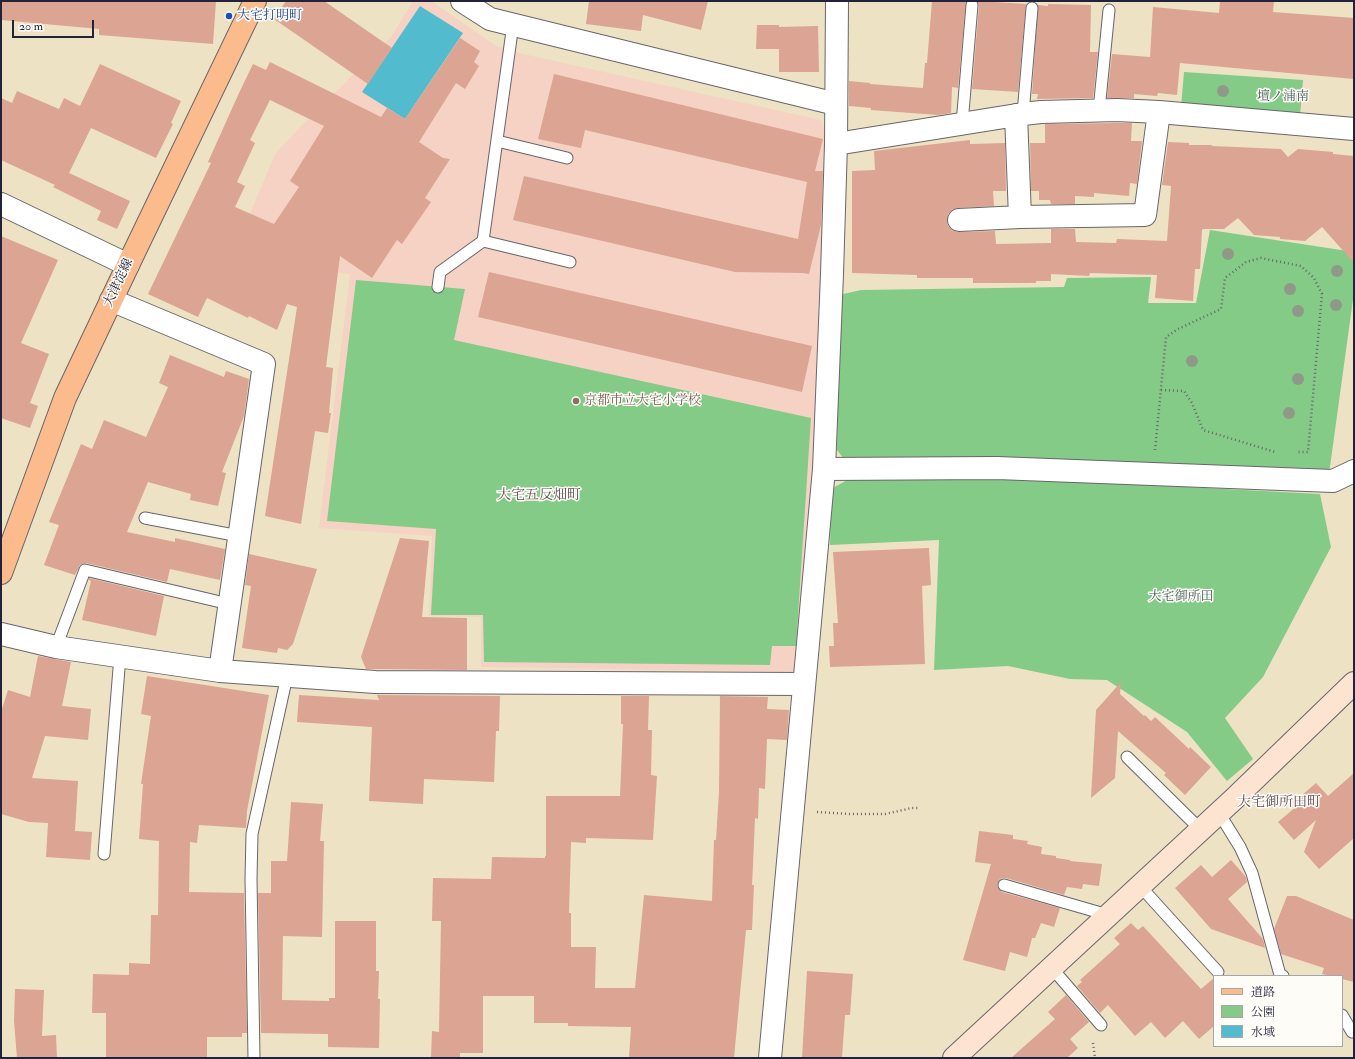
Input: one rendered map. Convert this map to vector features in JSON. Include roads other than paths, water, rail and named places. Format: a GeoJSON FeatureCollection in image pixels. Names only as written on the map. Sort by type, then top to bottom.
{"type":"FeatureCollection","features":[{"type":"Feature","properties":{"kind":"main road","name":"大津淀線"},"geometry":{"type":"LineString","coordinates":[[2,565],[65,398],[255,1]]}},
{"type":"Feature","properties":{"kind":"street"},"geometry":{"type":"LineString","coordinates":[[462,1],[490,19],[836,104]]}},
{"type":"Feature","properties":{"kind":"street"},"geometry":{"type":"LineString","coordinates":[[770,1058],[824,469],[836,144],[837,1]]}},
{"type":"Feature","properties":{"kind":"street"},"geometry":{"type":"LineString","coordinates":[[836,144],[1020,114],[1099,110],[1159,112],[1354,130]]}},
{"type":"Feature","properties":{"kind":"street"},"geometry":{"type":"LineString","coordinates":[[959,220],[1020,217],[1144,215],[1159,112]]}},
{"type":"Feature","properties":{"kind":"street"},"geometry":{"type":"LineString","coordinates":[[1020,114],[1020,217]]}},
{"type":"Feature","properties":{"kind":"street"},"geometry":{"type":"LineString","coordinates":[[1,204],[128,265]]}},
{"type":"Feature","properties":{"kind":"street"},"geometry":{"type":"LineString","coordinates":[[111,300],[264,364],[220,671]]}},
{"type":"Feature","properties":{"kind":"street"},"geometry":{"type":"LineString","coordinates":[[824,469],[997,468],[1333,481],[1354,491]]}},
{"type":"Feature","properties":{"kind":"street"},"geometry":{"type":"LineString","coordinates":[[1333,481],[1354,471]]}},
{"type":"Feature","properties":{"kind":"street"},"geometry":{"type":"LineString","coordinates":[[1,634],[56,647],[220,671],[375,682],[804,684]]}},
{"type":"Feature","properties":{"kind":"street"},"geometry":{"type":"LineString","coordinates":[[954,1058],[1219,813],[1354,683]]}},
{"type":"Feature","properties":{"kind":"lane"},"geometry":{"type":"LineString","coordinates":[[962,124],[972,5]]}},
{"type":"Feature","properties":{"kind":"lane"},"geometry":{"type":"LineString","coordinates":[[1020,114],[1032,8]]}},
{"type":"Feature","properties":{"kind":"lane"},"geometry":{"type":"LineString","coordinates":[[1099,110],[1110,10]]}},
{"type":"Feature","properties":{"kind":"lane"},"geometry":{"type":"LineString","coordinates":[[438,287],[440,272],[483,241],[513,24]]}},
{"type":"Feature","properties":{"kind":"lane"},"geometry":{"type":"LineString","coordinates":[[497,141],[567,158]]}},
{"type":"Feature","properties":{"kind":"lane"},"geometry":{"type":"LineString","coordinates":[[483,241],[570,262]]}},
{"type":"Feature","properties":{"kind":"lane"},"geometry":{"type":"LineString","coordinates":[[146,518],[239,536]]}},
{"type":"Feature","properties":{"kind":"lane"},"geometry":{"type":"LineString","coordinates":[[56,647],[85,570],[229,604]]}},
{"type":"Feature","properties":{"kind":"lane"},"geometry":{"type":"LineString","coordinates":[[104,854],[120,656]]}},
{"type":"Feature","properties":{"kind":"lane"},"geometry":{"type":"LineString","coordinates":[[254,1058],[251,879],[252,834],[287,676]]}},
{"type":"Feature","properties":{"kind":"lane"},"geometry":{"type":"LineString","coordinates":[[1127,757],[1200,829]]}},
{"type":"Feature","properties":{"kind":"lane"},"geometry":{"type":"LineString","coordinates":[[1219,813],[1240,847],[1252,873],[1280,975]]}},
{"type":"Feature","properties":{"kind":"lane"},"geometry":{"type":"LineString","coordinates":[[1004,885],[1108,914]]}},
{"type":"Feature","properties":{"kind":"lane"},"geometry":{"type":"LineString","coordinates":[[1140,886],[1218,972]]}},
{"type":"Feature","properties":{"kind":"lane"},"geometry":{"type":"LineString","coordinates":[[1051,967],[1101,1025]]}},
{"type":"Feature","properties":{"kind":"lane"},"geometry":{"type":"LineString","coordinates":[[1343,1017],[1352,1032]]}},
{"type":"Feature","properties":{"kind":"water"},"geometry":{"type":"Polygon","coordinates":[[[420,6],[463,33],[405,119],[362,92],[420,6]]]}},
{"type":"Feature","properties":{"kind":"place","name":"大宅打明町"},"geometry":{"type":"Point","coordinates":[229,16]}},
{"type":"Feature","properties":{"kind":"place","name":"京都市立大宅小学校"},"geometry":{"type":"Point","coordinates":[576,401]}},
{"type":"Feature","properties":{"kind":"district","name":"大宅五反畑町"},"geometry":{"type":"Point","coordinates":[539,496]}},
{"type":"Feature","properties":{"kind":"district","name":"大宅御所田町"},"geometry":{"type":"Point","coordinates":[1279,803]}},
{"type":"Feature","properties":{"kind":"park label","name":"壇ノ浦南"},"geometry":{"type":"Point","coordinates":[1283,97]}},
{"type":"Feature","properties":{"kind":"park label","name":"大宅御所田"},"geometry":{"type":"Point","coordinates":[1181,597]}}]}
